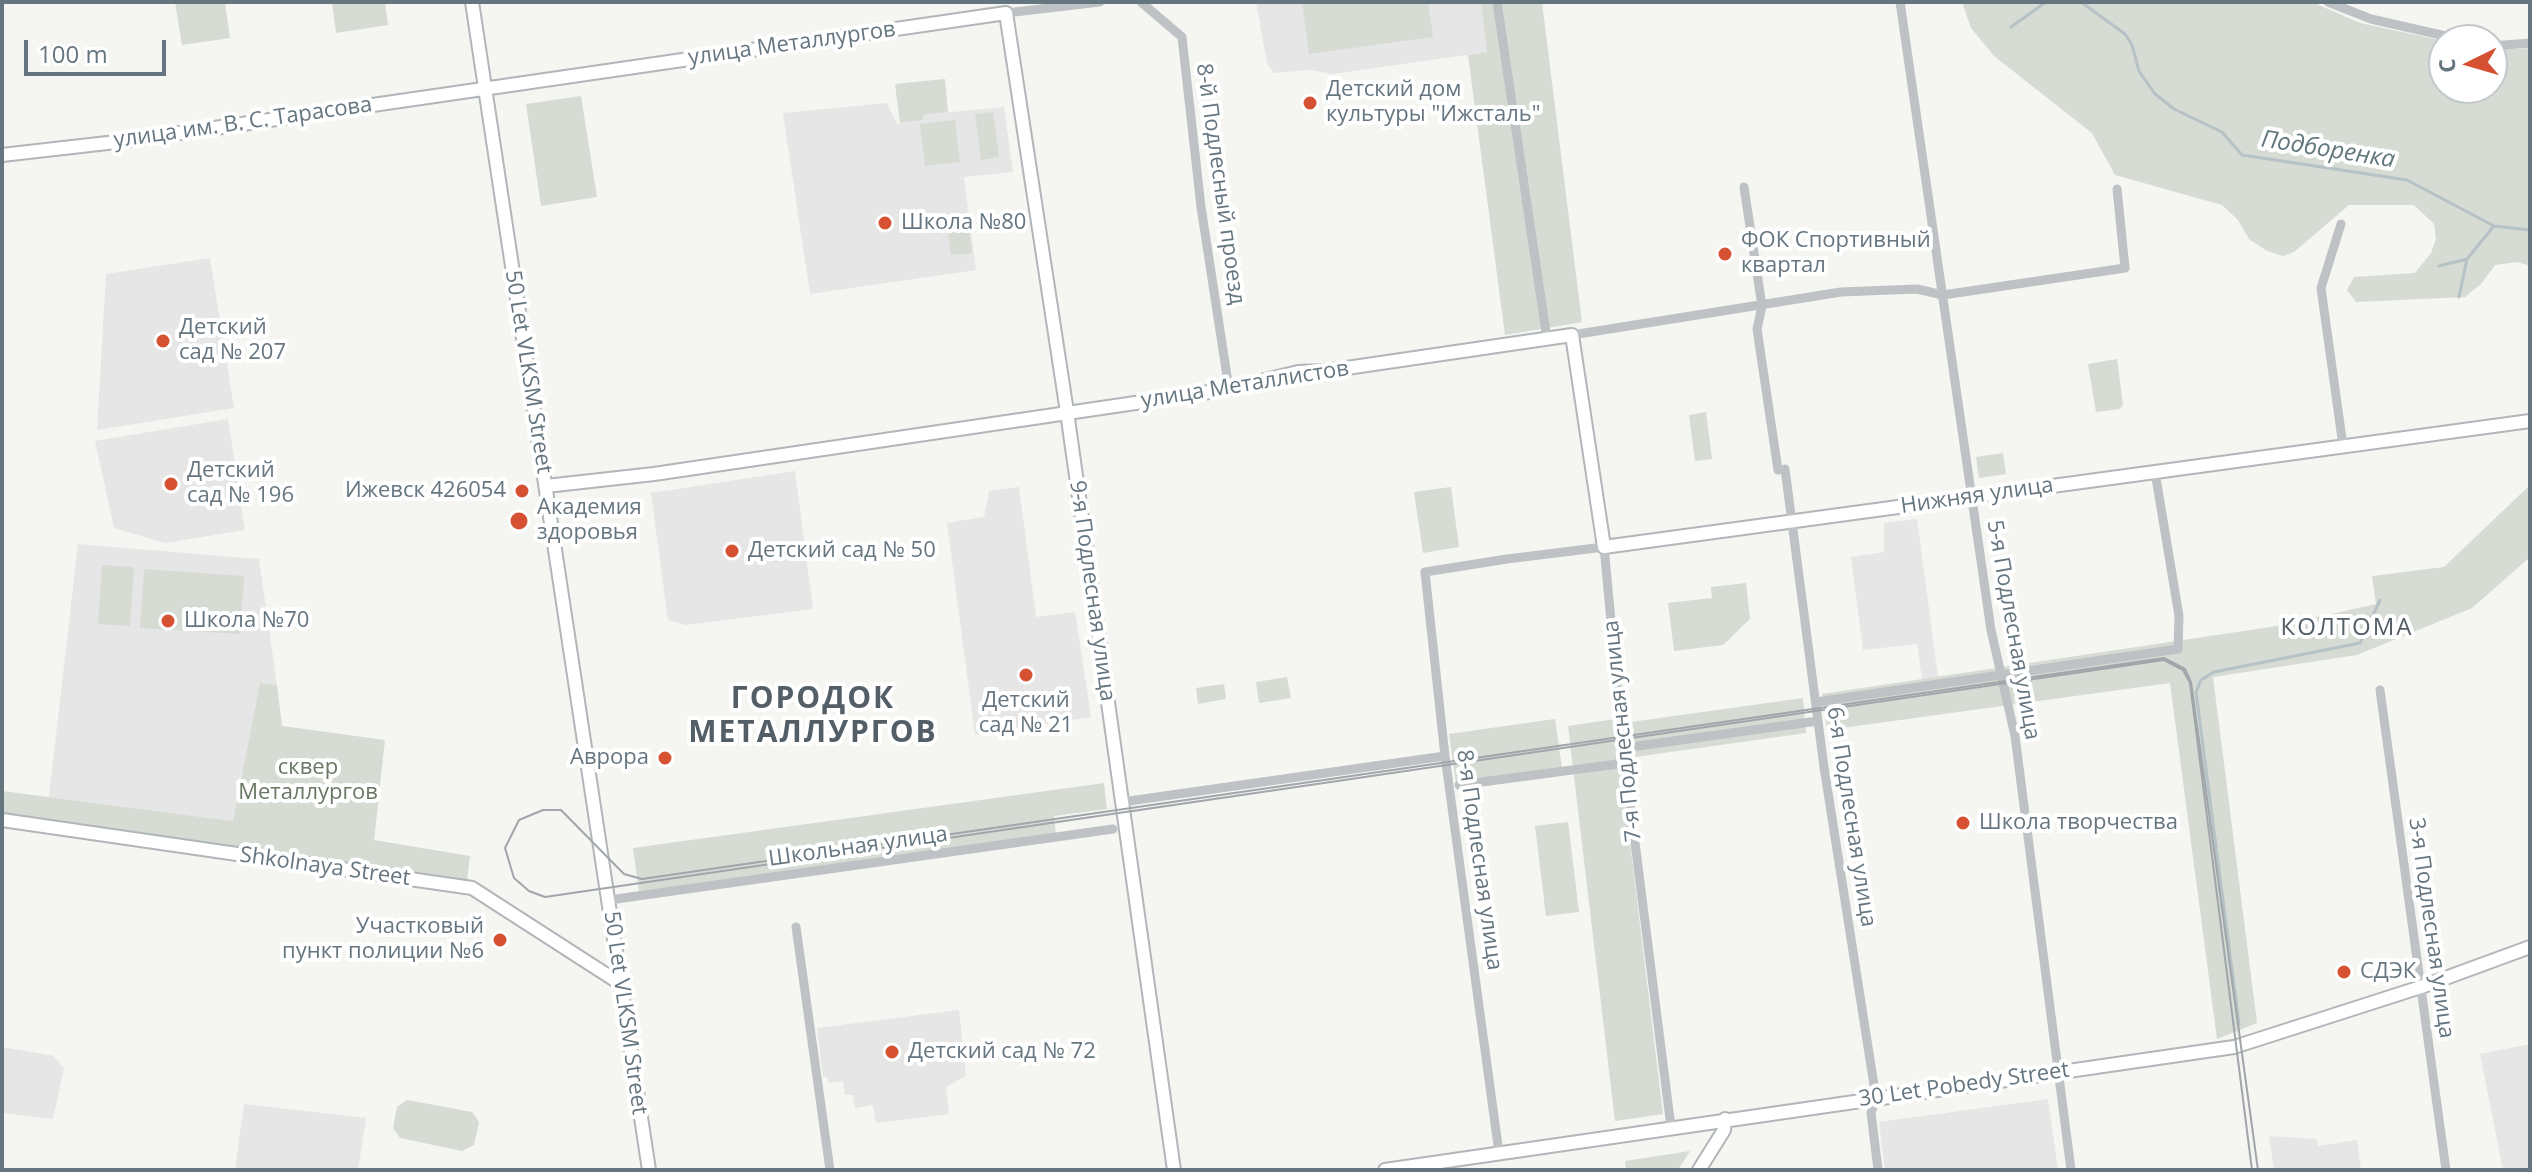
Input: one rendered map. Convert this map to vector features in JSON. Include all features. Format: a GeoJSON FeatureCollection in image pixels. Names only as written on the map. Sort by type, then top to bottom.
{"type":"FeatureCollection","features":[{"type":"Feature","properties":{"kind":"street","name":"50 Let VLKSM Street"},"geometry":{"type":"LineString","coordinates":[[472,2],[649,1170]]}},
{"type":"Feature","properties":{"kind":"street","name":"улица Металлургов"},"geometry":{"type":"LineString","coordinates":[[484,88],[1100,2]]}},
{"type":"Feature","properties":{"kind":"street","name":"8-й Подлесный проезд"},"geometry":{"type":"LineString","coordinates":[[1141,2],[1182,37],[1201,207],[1229,389]]}},
{"type":"Feature","properties":{"kind":"street"},"geometry":{"type":"LineString","coordinates":[[1497,2],[1547,339]]}},
{"type":"Feature","properties":{"kind":"street","name":"5-я Подлесная улица"},"geometry":{"type":"LineString","coordinates":[[1900,2],[1999,675],[2015,736],[2071,1170]]}},
{"type":"Feature","properties":{"kind":"street"},"geometry":{"type":"LineString","coordinates":[[2328,2],[2371,19],[2428,32]]}},
{"type":"Feature","properties":{"kind":"street","name":"9-я Подлесная улица"},"geometry":{"type":"LineString","coordinates":[[1006,13],[1067,412],[1174,1170]]}},
{"type":"Feature","properties":{"kind":"street"},"geometry":{"type":"LineString","coordinates":[[2508,45],[2530,43]]}},
{"type":"Feature","properties":{"kind":"street","name":"улица им. В. С. Тарасова"},"geometry":{"type":"LineString","coordinates":[[2,155],[125,141],[484,88]]}},
{"type":"Feature","properties":{"kind":"street","name":"6-я Подлесная улица"},"geometry":{"type":"LineString","coordinates":[[1744,187],[1762,306],[1757,329],[1792,522],[1818,721],[1876,1097],[1871,1113],[1878,1170]]}},
{"type":"Feature","properties":{"kind":"street","name":"улица Металлистов"},"geometry":{"type":"LineString","coordinates":[[546,486],[654,474],[1229,389],[1298,372],[1326,371],[1547,339],[1841,292],[1917,289],[1943,295],[2125,268],[2117,189]]}},
{"type":"Feature","properties":{"kind":"street"},"geometry":{"type":"LineString","coordinates":[[2341,224],[2321,288],[2343,446]]}},
{"type":"Feature","properties":{"kind":"street","name":"7-я Подлесная улица"},"geometry":{"type":"LineString","coordinates":[[1572,335],[1604,547],[1623,748],[1671,1127]]}},
{"type":"Feature","properties":{"kind":"street","name":"Нижняя улица"},"geometry":{"type":"LineString","coordinates":[[1425,572],[2530,421]]}},
{"type":"Feature","properties":{"kind":"street"},"geometry":{"type":"LineString","coordinates":[[1816,702],[2178,649],[2179,616],[2155,472]]}},
{"type":"Feature","properties":{"kind":"street","name":"8-я Подлесная улица"},"geometry":{"type":"LineString","coordinates":[[1425,572],[1445,756],[1499,1153]]}},
{"type":"Feature","properties":{"kind":"street","name":"3-я Подлесная улица"},"geometry":{"type":"LineString","coordinates":[[2380,690],[2446,1170]]}},
{"type":"Feature","properties":{"kind":"street"},"geometry":{"type":"LineString","coordinates":[[1623,748],[1818,721]]}},
{"type":"Feature","properties":{"kind":"street"},"geometry":{"type":"LineString","coordinates":[[1122,802],[1445,756]]}},
{"type":"Feature","properties":{"kind":"street"},"geometry":{"type":"LineString","coordinates":[[1459,785],[1625,763]]}},
{"type":"Feature","properties":{"kind":"street","name":"Shkolnaya Street"},"geometry":{"type":"LineString","coordinates":[[2,820],[472,888],[621,984]]}},
{"type":"Feature","properties":{"kind":"street","name":"Школьная улица"},"geometry":{"type":"LineString","coordinates":[[609,900],[1113,829]]}},
{"type":"Feature","properties":{"kind":"street"},"geometry":{"type":"LineString","coordinates":[[796,927],[830,1170]]}},
{"type":"Feature","properties":{"kind":"street","name":"30 Let Pobedy Street"},"geometry":{"type":"LineString","coordinates":[[1385,1170],[2234,1047],[2421,987],[2530,947]]}},
{"type":"Feature","properties":{"kind":"street"},"geometry":{"type":"LineString","coordinates":[[1699,1170],[1724,1130],[1725,1119]]}},
{"type":"Feature","properties":{"kind":"shaded area"},"geometry":{"type":"Polygon","coordinates":[[[1256,2],[1481,2],[1487,52],[1333,74],[1310,70],[1274,73],[1267,63],[1256,2]]]}},
{"type":"Feature","properties":{"kind":"shaded area","name":"Школа №80"},"geometry":{"type":"Polygon","coordinates":[[[887,103],[897,124],[922,120],[922,115],[1004,107],[1013,172],[964,177],[976,270],[810,294],[783,113],[887,103]]]}},
{"type":"Feature","properties":{"kind":"shaded area","name":"Детский сад № 207"},"geometry":{"type":"Polygon","coordinates":[[[210,258],[234,408],[97,430],[106,274],[210,258]]]}},
{"type":"Feature","properties":{"kind":"shaded area","name":"Детский сад № 196"},"geometry":{"type":"Polygon","coordinates":[[[228,419],[245,530],[165,543],[114,528],[95,441],[228,419]]]}},
{"type":"Feature","properties":{"kind":"shaded area","name":"Детский сад № 50"},"geometry":{"type":"Polygon","coordinates":[[[795,471],[813,609],[685,625],[668,620],[651,493],[795,471]]]}},
{"type":"Feature","properties":{"kind":"shaded area"},"geometry":{"type":"Polygon","coordinates":[[[1019,487],[1036,617],[1075,612],[1091,717],[975,735],[947,523],[984,517],[989,491],[1019,487]]]}},
{"type":"Feature","properties":{"kind":"shaded area"},"geometry":{"type":"Polygon","coordinates":[[[1917,519],[1938,677],[1922,679],[1917,644],[1863,650],[1851,557],[1884,552],[1884,523],[1917,519]]]}},
{"type":"Feature","properties":{"kind":"shaded area","name":"Школа №70"},"geometry":{"type":"Polygon","coordinates":[[[78,544],[259,559],[277,685],[260,684],[233,821],[49,797],[78,544]]]}},
{"type":"Feature","properties":{"kind":"shaded area","name":"Детский сад № 72"},"geometry":{"type":"Polygon","coordinates":[[[959,1010],[966,1076],[946,1087],[949,1114],[876,1123],[873,1105],[855,1108],[853,1095],[845,1095],[843,1081],[828,1083],[827,1077],[823,1077],[817,1028],[959,1010]]]}},
{"type":"Feature","properties":{"kind":"shaded area"},"geometry":{"type":"Polygon","coordinates":[[[2530,1044],[2530,1170],[2503,1170],[2480,1054],[2530,1044]]]}},
{"type":"Feature","properties":{"kind":"shaded area"},"geometry":{"type":"Polygon","coordinates":[[[2,1047],[54,1056],[64,1069],[53,1119],[2,1113],[2,1047]]]}},
{"type":"Feature","properties":{"kind":"shaded area"},"geometry":{"type":"Polygon","coordinates":[[[2048,1099],[2058,1170],[1885,1170],[1879,1122],[2048,1099]]]}},
{"type":"Feature","properties":{"kind":"shaded area"},"geometry":{"type":"Polygon","coordinates":[[[244,1104],[366,1118],[358,1170],[235,1170],[244,1104]]]}},
{"type":"Feature","properties":{"kind":"shaded area"},"geometry":{"type":"Polygon","coordinates":[[[2269,1136],[2317,1139],[2318,1146],[2357,1140],[2361,1170],[2274,1170],[2269,1136]]]}},
{"type":"Feature","properties":{"kind":"green space"},"geometry":{"type":"Polygon","coordinates":[[[175,2],[225,2],[230,38],[182,45],[175,2]]]}},
{"type":"Feature","properties":{"kind":"green space"},"geometry":{"type":"Polygon","coordinates":[[[332,2],[385,2],[388,25],[336,33],[332,2]]]}},
{"type":"Feature","properties":{"kind":"green space"},"geometry":{"type":"Polygon","coordinates":[[[1302,2],[1428,2],[1433,37],[1309,54],[1302,2]]]}},
{"type":"Feature","properties":{"kind":"green space"},"geometry":{"type":"Polygon","coordinates":[[[1481,2],[1542,2],[1582,322],[1505,335],[1468,55],[1487,52],[1481,2]]]}},
{"type":"Feature","properties":{"kind":"green space"},"geometry":{"type":"Polygon","coordinates":[[[1962,2],[2312,2],[2360,23],[2428,38],[2428,104],[2508,104],[2508,49],[2530,48],[2530,266],[2518,262],[2495,265],[2481,284],[2465,297],[2356,302],[2347,290],[2354,277],[2415,273],[2431,253],[2436,239],[2434,224],[2414,205],[2349,205],[2294,252],[2283,256],[2267,251],[2249,239],[2238,220],[2222,205],[2115,175],[2092,133],[1994,56],[1971,28],[1962,2]]]}},
{"type":"Feature","properties":{"kind":"green space"},"geometry":{"type":"Polygon","coordinates":[[[945,79],[948,112],[923,115],[923,120],[900,123],[895,84],[945,79]]]}},
{"type":"Feature","properties":{"kind":"green space"},"geometry":{"type":"Polygon","coordinates":[[[581,96],[597,197],[541,206],[526,104],[581,96]]]}},
{"type":"Feature","properties":{"kind":"green space"},"geometry":{"type":"Polygon","coordinates":[[[993,112],[999,157],[981,160],[975,114],[993,112]]]}},
{"type":"Feature","properties":{"kind":"green space"},"geometry":{"type":"Polygon","coordinates":[[[955,120],[960,162],[925,166],[920,124],[955,120]]]}},
{"type":"Feature","properties":{"kind":"green space"},"geometry":{"type":"Polygon","coordinates":[[[967,213],[972,253],[951,255],[946,215],[967,213]]]}},
{"type":"Feature","properties":{"kind":"green space"},"geometry":{"type":"Polygon","coordinates":[[[2117,359],[2123,405],[2120,409],[2096,412],[2088,364],[2117,359]]]}},
{"type":"Feature","properties":{"kind":"green space"},"geometry":{"type":"Polygon","coordinates":[[[1706,412],[1712,459],[1695,461],[1689,415],[1706,412]]]}},
{"type":"Feature","properties":{"kind":"green space"},"geometry":{"type":"Polygon","coordinates":[[[2003,453],[2006,474],[1979,478],[1976,457],[2003,453]]]}},
{"type":"Feature","properties":{"kind":"green space"},"geometry":{"type":"Polygon","coordinates":[[[2530,485],[2530,557],[2472,608],[2357,655],[2213,677],[2257,1023],[2217,1039],[2170,683],[1827,730],[1822,694],[2277,626],[2376,604],[2372,576],[2444,567],[2530,485]]]}},
{"type":"Feature","properties":{"kind":"green space"},"geometry":{"type":"Polygon","coordinates":[[[1451,487],[1459,547],[1423,553],[1414,492],[1451,487]]]}},
{"type":"Feature","properties":{"kind":"green space"},"geometry":{"type":"Polygon","coordinates":[[[102,565],[134,567],[130,626],[98,624],[102,565]]]}},
{"type":"Feature","properties":{"kind":"green space"},"geometry":{"type":"Polygon","coordinates":[[[144,569],[244,576],[240,634],[140,628],[144,569]]]}},
{"type":"Feature","properties":{"kind":"green space"},"geometry":{"type":"Polygon","coordinates":[[[1746,583],[1750,619],[1723,645],[1674,651],[1668,603],[1712,598],[1711,587],[1746,583]]]}},
{"type":"Feature","properties":{"kind":"green space"},"geometry":{"type":"Polygon","coordinates":[[[1287,677],[1291,698],[1259,703],[1256,682],[1287,677]]]}},
{"type":"Feature","properties":{"kind":"green space","name":"сквер Металлургов"},"geometry":{"type":"Polygon","coordinates":[[[260,683],[277,685],[282,726],[385,740],[374,840],[470,856],[467,881],[2,817],[2,791],[233,821],[260,683]]]}},
{"type":"Feature","properties":{"kind":"green space"},"geometry":{"type":"Polygon","coordinates":[[[1224,684],[1226,699],[1198,704],[1196,688],[1224,684]]]}},
{"type":"Feature","properties":{"kind":"green space"},"geometry":{"type":"Polygon","coordinates":[[[1803,698],[1806,733],[1635,757],[1631,722],[1803,698]]]}},
{"type":"Feature","properties":{"kind":"green space"},"geometry":{"type":"Polygon","coordinates":[[[1555,719],[1563,775],[1457,790],[1449,734],[1555,719]]]}},
{"type":"Feature","properties":{"kind":"green space"},"geometry":{"type":"Polygon","coordinates":[[[1615,719],[1663,1114],[1615,1121],[1568,726],[1615,719]]]}},
{"type":"Feature","properties":{"kind":"green space"},"geometry":{"type":"Polygon","coordinates":[[[1104,783],[1107,809],[1054,816],[1056,836],[639,892],[633,848],[1104,783]]]}},
{"type":"Feature","properties":{"kind":"green space"},"geometry":{"type":"Polygon","coordinates":[[[1568,822],[1579,912],[1546,916],[1535,826],[1568,822]]]}},
{"type":"Feature","properties":{"kind":"green space"},"geometry":{"type":"Polygon","coordinates":[[[407,1100],[472,1112],[479,1122],[474,1145],[462,1151],[400,1138],[393,1128],[397,1107],[407,1100]]]}},
{"type":"Feature","properties":{"kind":"green space"},"geometry":{"type":"Polygon","coordinates":[[[1690,1151],[1678,1170],[1626,1170],[1625,1161],[1690,1151]]]}},
{"type":"Feature","properties":{"kind":"waterway"},"geometry":{"type":"LineString","coordinates":[[2011,27],[2046,2]]}},
{"type":"Feature","properties":{"kind":"waterway","name":"Подборенка"},"geometry":{"type":"LineString","coordinates":[[2081,2],[2125,34],[2132,45],[2139,71],[2155,94],[2174,109],[2222,132],[2242,155],[2407,180],[2494,226],[2530,230]]}},
{"type":"Feature","properties":{"kind":"waterway"},"geometry":{"type":"LineString","coordinates":[[2459,297],[2467,259],[2493,227]]}},
{"type":"Feature","properties":{"kind":"waterway"},"geometry":{"type":"LineString","coordinates":[[2439,266],[2467,259]]}},
{"type":"Feature","properties":{"kind":"waterway"},"geometry":{"type":"LineString","coordinates":[[2239,1024],[2196,692],[2201,680],[2214,672],[2360,643],[2380,600]]}},
{"type":"Feature","properties":{"kind":"tram line"},"geometry":{"type":"LineString","coordinates":[[2252,1170],[2190,683],[2183,670],[2164,660],[545,897],[529,891],[514,878],[505,848],[519,820],[543,810],[561,810],[624,874],[642,879],[2164,658],[2185,669],[2191,682],[2258,1170]]}},
{"type":"Feature","properties":{"kind":"place","name":"Детский дом культуры \"Ижсталь\""},"geometry":{"type":"Point","coordinates":[1310,103]}},
{"type":"Feature","properties":{"kind":"place","name":"Школа №80"},"geometry":{"type":"Point","coordinates":[885,223]}},
{"type":"Feature","properties":{"kind":"place","name":"ФОК Спортивный квартал"},"geometry":{"type":"Point","coordinates":[1725,254]}},
{"type":"Feature","properties":{"kind":"place","name":"Детский сад № 207"},"geometry":{"type":"Point","coordinates":[163,341]}},
{"type":"Feature","properties":{"kind":"place","name":"Детский сад № 196"},"geometry":{"type":"Point","coordinates":[171,484]}},
{"type":"Feature","properties":{"kind":"place","name":"Ижевск 426054"},"geometry":{"type":"Point","coordinates":[522,491]}},
{"type":"Feature","properties":{"kind":"place","name":"Академия здоровья"},"geometry":{"type":"Point","coordinates":[519,521]}},
{"type":"Feature","properties":{"kind":"place","name":"Детский сад № 50"},"geometry":{"type":"Point","coordinates":[732,551]}},
{"type":"Feature","properties":{"kind":"place","name":"Школа №70"},"geometry":{"type":"Point","coordinates":[168,621]}},
{"type":"Feature","properties":{"kind":"place","name":"Детский сад № 21"},"geometry":{"type":"Point","coordinates":[1026,675]}},
{"type":"Feature","properties":{"kind":"place","name":"Аврора"},"geometry":{"type":"Point","coordinates":[665,758]}},
{"type":"Feature","properties":{"kind":"place","name":"Школа творчества"},"geometry":{"type":"Point","coordinates":[1963,823]}},
{"type":"Feature","properties":{"kind":"place","name":"Участковый пункт полиции №6"},"geometry":{"type":"Point","coordinates":[500,940]}},
{"type":"Feature","properties":{"kind":"place","name":"СДЭК"},"geometry":{"type":"Point","coordinates":[2344,972]}},
{"type":"Feature","properties":{"kind":"place","name":"Детский сад № 72"},"geometry":{"type":"Point","coordinates":[892,1052]}},
{"type":"Feature","properties":{"kind":"district","name":"КОЛТОМА"},"geometry":{"type":"Point","coordinates":[2347,628]}},
{"type":"Feature","properties":{"kind":"district","name":"ГОРОДОК МЕТАЛЛУРГОВ"},"geometry":{"type":"Point","coordinates":[813,716]}}]}
